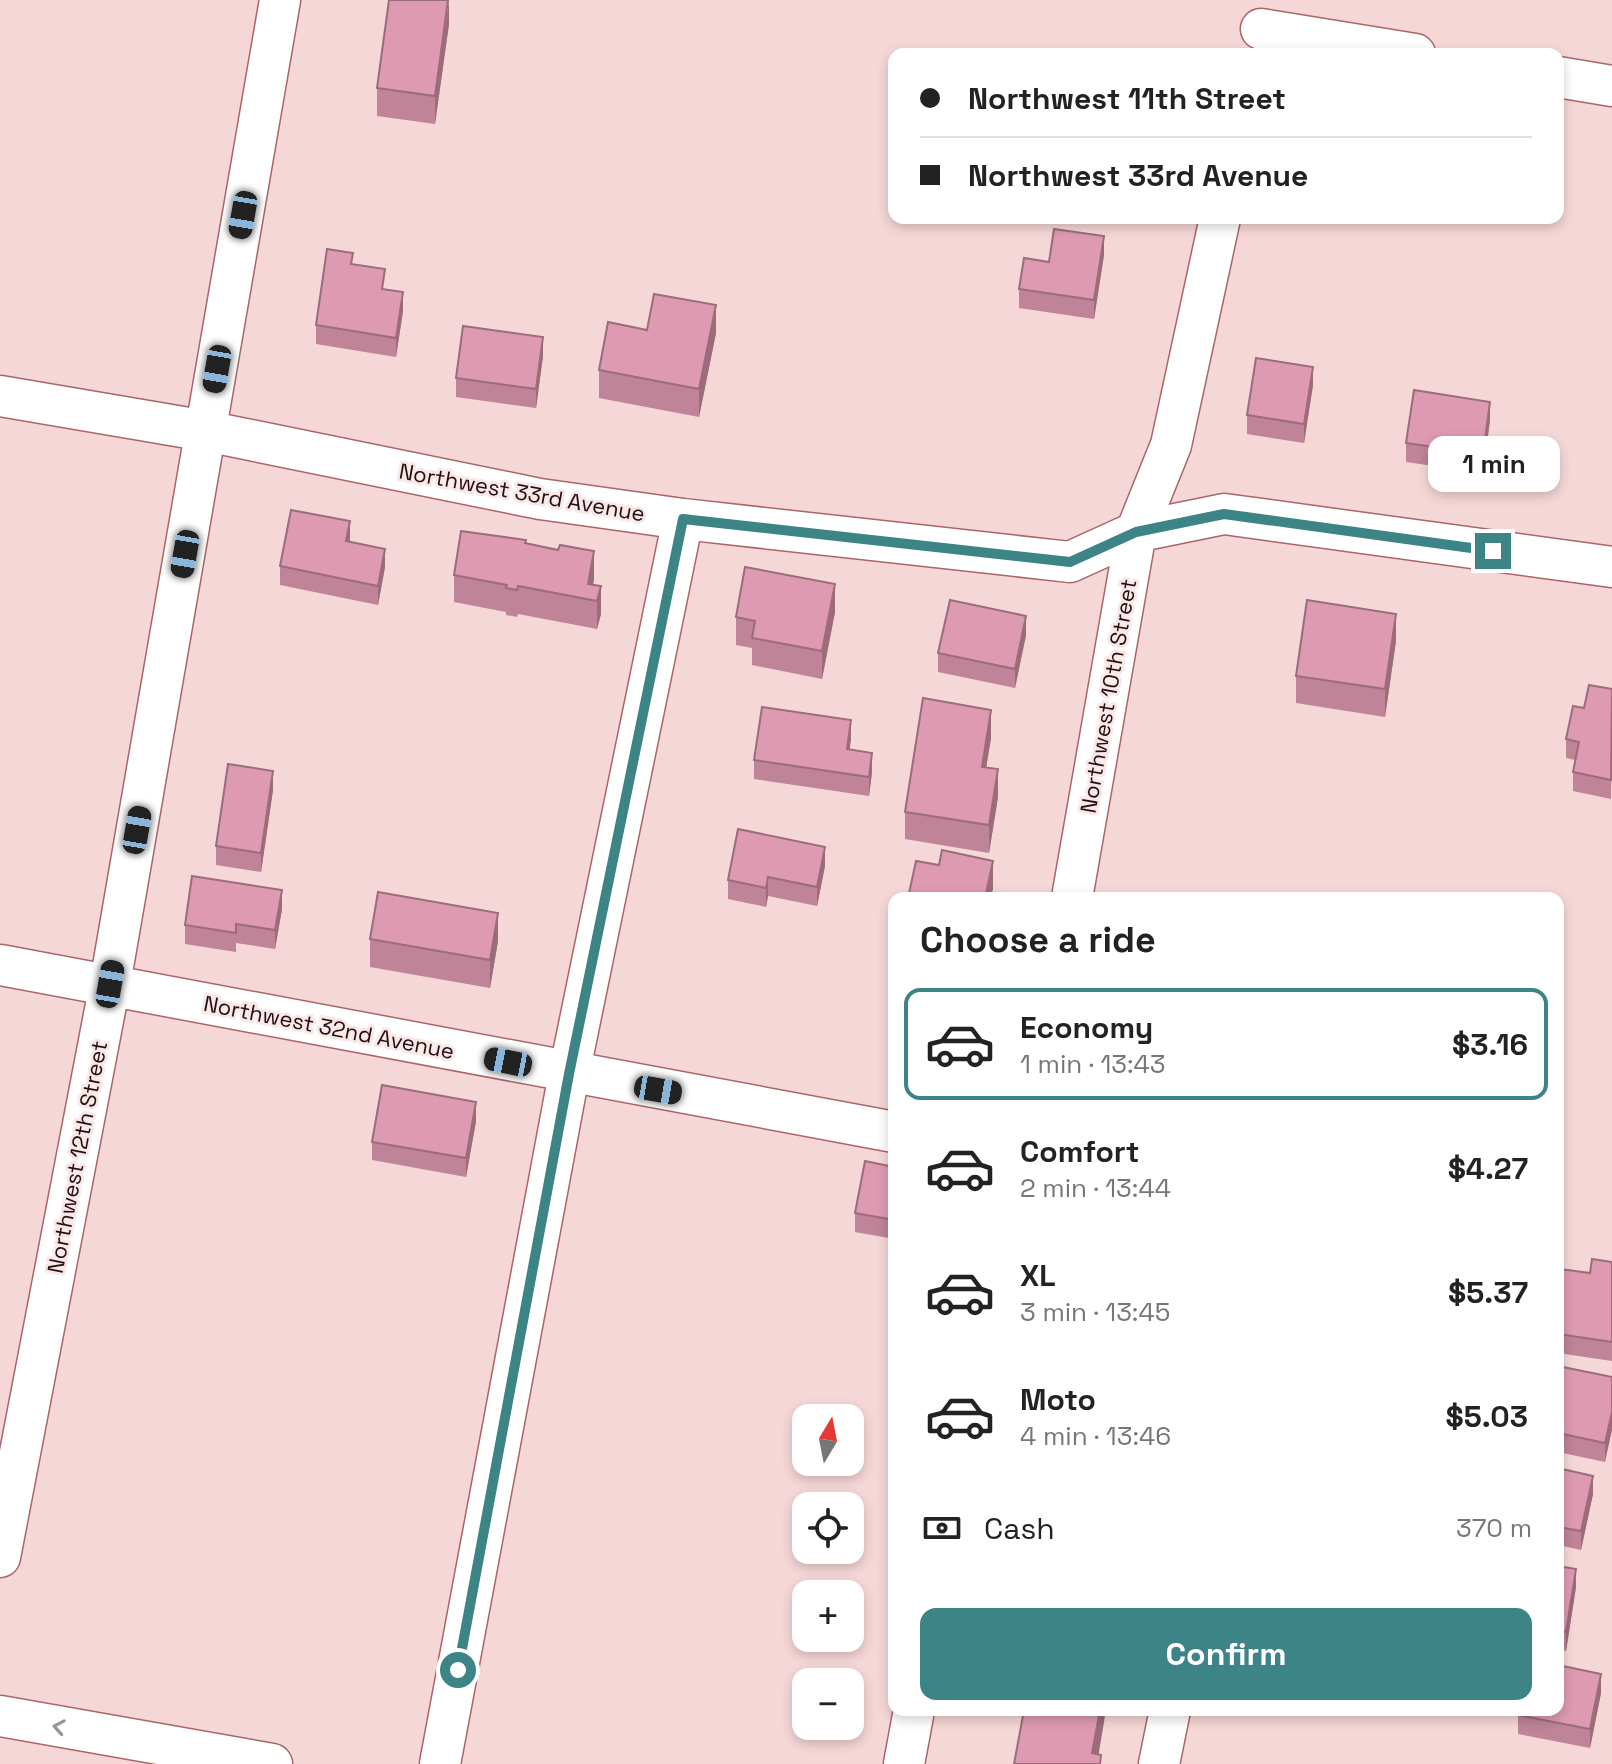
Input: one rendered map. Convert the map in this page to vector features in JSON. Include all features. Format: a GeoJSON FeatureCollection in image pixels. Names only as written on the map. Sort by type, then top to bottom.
{"type":"FeatureCollection","features":[{"type":"Feature","properties":{"kind":"street","name":"Northwest 12th Street"},"geometry":{"type":"LineString","coordinates":[[0,1557],[110,984],[280,0]]}},
{"type":"Feature","properties":{"kind":"street"},"geometry":{"type":"LineString","coordinates":[[1261,28],[1379,48]]}},
{"type":"Feature","properties":{"kind":"street"},"geometry":{"type":"LineString","coordinates":[[1564,78],[1612,86]]}},
{"type":"Feature","properties":{"kind":"street","name":"Northwest 10th Street"},"geometry":{"type":"LineString","coordinates":[[1073,892],[1136,532],[1171,445],[1219,224]]}},
{"type":"Feature","properties":{"kind":"street","name":"Northwest 33rd Avenue"},"geometry":{"type":"LineString","coordinates":[[0,396],[206,431],[540,499],[683,519],[1070,562],[1136,532],[1224,514],[1612,567]]}},
{"type":"Feature","properties":{"kind":"street"},"geometry":{"type":"LineString","coordinates":[[440,1764],[569,1074],[683,519]]}},
{"type":"Feature","properties":{"kind":"street","name":"Northwest 32nd Avenue"},"geometry":{"type":"LineString","coordinates":[[0,965],[569,1074],[888,1131]]}},
{"type":"Feature","properties":{"kind":"street"},"geometry":{"type":"LineString","coordinates":[[0,1716],[272,1764]]}},
{"type":"Feature","properties":{"kind":"street"},"geometry":{"type":"LineString","coordinates":[[904,1764],[913,1716]]}},
{"type":"Feature","properties":{"kind":"street"},"geometry":{"type":"LineString","coordinates":[[1159,1764],[1169,1716]]}},
{"type":"Feature","properties":{"kind":"building"},"geometry":{"type":"Polygon","coordinates":[[[389,0],[448,0],[435,96],[377,88],[389,0]]]}},
{"type":"Feature","properties":{"kind":"building"},"geometry":{"type":"Polygon","coordinates":[[[1054,229],[1104,236],[1094,300],[1019,289],[1024,258],[1049,262],[1054,229]]]}},
{"type":"Feature","properties":{"kind":"building"},"geometry":{"type":"Polygon","coordinates":[[[327,249],[353,253],[351,264],[385,269],[382,289],[403,292],[396,338],[316,325],[327,249]]]}},
{"type":"Feature","properties":{"kind":"building"},"geometry":{"type":"Polygon","coordinates":[[[654,294],[716,305],[699,389],[599,370],[608,322],[647,330],[654,294]]]}},
{"type":"Feature","properties":{"kind":"building"},"geometry":{"type":"Polygon","coordinates":[[[463,326],[543,337],[536,389],[456,378],[463,326]]]}},
{"type":"Feature","properties":{"kind":"building"},"geometry":{"type":"Polygon","coordinates":[[[1256,358],[1313,367],[1304,424],[1247,415],[1256,358]]]}},
{"type":"Feature","properties":{"kind":"building"},"geometry":{"type":"Polygon","coordinates":[[[1414,390],[1490,402],[1483,454],[1406,443],[1414,390]]]}},
{"type":"Feature","properties":{"kind":"building"},"geometry":{"type":"Polygon","coordinates":[[[291,510],[350,521],[346,541],[385,549],[378,586],[280,566],[291,510]]]}},
{"type":"Feature","properties":{"kind":"building"},"geometry":{"type":"Polygon","coordinates":[[[461,531],[526,540],[525,543],[558,550],[560,545],[594,551],[588,584],[601,586],[597,601],[518,586],[517,590],[506,588],[507,585],[454,575],[461,531]]]}},
{"type":"Feature","properties":{"kind":"building"},"geometry":{"type":"Polygon","coordinates":[[[745,567],[835,584],[822,651],[752,638],[755,621],[736,617],[745,567]]]}},
{"type":"Feature","properties":{"kind":"building"},"geometry":{"type":"Polygon","coordinates":[[[950,600],[1026,616],[1015,669],[938,653],[950,600]]]}},
{"type":"Feature","properties":{"kind":"building"},"geometry":{"type":"Polygon","coordinates":[[[1307,600],[1396,614],[1385,689],[1296,676],[1307,600]]]}},
{"type":"Feature","properties":{"kind":"building"},"geometry":{"type":"Polygon","coordinates":[[[1589,685],[1612,689],[1611,780],[1573,772],[1579,742],[1566,739],[1573,706],[1584,708],[1589,685]]]}},
{"type":"Feature","properties":{"kind":"building"},"geometry":{"type":"Polygon","coordinates":[[[923,698],[991,710],[982,767],[998,769],[989,825],[905,812],[923,698]]]}},
{"type":"Feature","properties":{"kind":"building"},"geometry":{"type":"Polygon","coordinates":[[[762,707],[851,720],[847,749],[872,753],[869,777],[754,760],[762,707]]]}},
{"type":"Feature","properties":{"kind":"building"},"geometry":{"type":"Polygon","coordinates":[[[228,764],[273,771],[261,853],[216,846],[228,764]]]}},
{"type":"Feature","properties":{"kind":"building"},"geometry":{"type":"Polygon","coordinates":[[[738,829],[825,847],[817,887],[768,877],[766,888],[728,880],[738,829]]]}},
{"type":"Feature","properties":{"kind":"building"},"geometry":{"type":"Polygon","coordinates":[[[942,850],[993,861],[986,892],[909,892],[916,861],[939,865],[942,850]]]}},
{"type":"Feature","properties":{"kind":"building"},"geometry":{"type":"Polygon","coordinates":[[[192,876],[282,890],[275,930],[236,924],[236,933],[185,925],[192,876]]]}},
{"type":"Feature","properties":{"kind":"building"},"geometry":{"type":"Polygon","coordinates":[[[378,892],[498,913],[490,960],[370,939],[378,892]]]}},
{"type":"Feature","properties":{"kind":"building"},"geometry":{"type":"Polygon","coordinates":[[[382,1085],[476,1102],[466,1158],[372,1142],[382,1085]]]}},
{"type":"Feature","properties":{"kind":"building"},"geometry":{"type":"Polygon","coordinates":[[[865,1161],[888,1166],[888,1219],[855,1213],[865,1161]]]}},
{"type":"Feature","properties":{"kind":"building"},"geometry":{"type":"Polygon","coordinates":[[[1592,1259],[1612,1262],[1612,1342],[1564,1335],[1564,1269],[1590,1273],[1592,1259]]]}},
{"type":"Feature","properties":{"kind":"building"},"geometry":{"type":"Polygon","coordinates":[[[1564,1367],[1612,1377],[1612,1412],[1605,1443],[1564,1434],[1564,1367]]]}},
{"type":"Feature","properties":{"kind":"building"},"geometry":{"type":"Polygon","coordinates":[[[1564,1469],[1593,1476],[1581,1531],[1564,1528],[1564,1469]]]}},
{"type":"Feature","properties":{"kind":"building"},"geometry":{"type":"Polygon","coordinates":[[[1564,1567],[1576,1569],[1564,1632],[1564,1567]]]}},
{"type":"Feature","properties":{"kind":"building"},"geometry":{"type":"Polygon","coordinates":[[[1564,1666],[1601,1674],[1590,1729],[1523,1716],[1564,1716],[1564,1666]]]}},
{"type":"Feature","properties":{"kind":"building"},"geometry":{"type":"Polygon","coordinates":[[[1023,1716],[1099,1716],[1092,1753],[1101,1755],[1100,1764],[1014,1764],[1023,1716]]]}},
{"type":"Feature","properties":{"kind":"route"},"geometry":{"type":"LineString","coordinates":[[458,1670],[569,1074],[683,519],[1070,562],[1136,532],[1224,514],[1493,551]]}}]}
